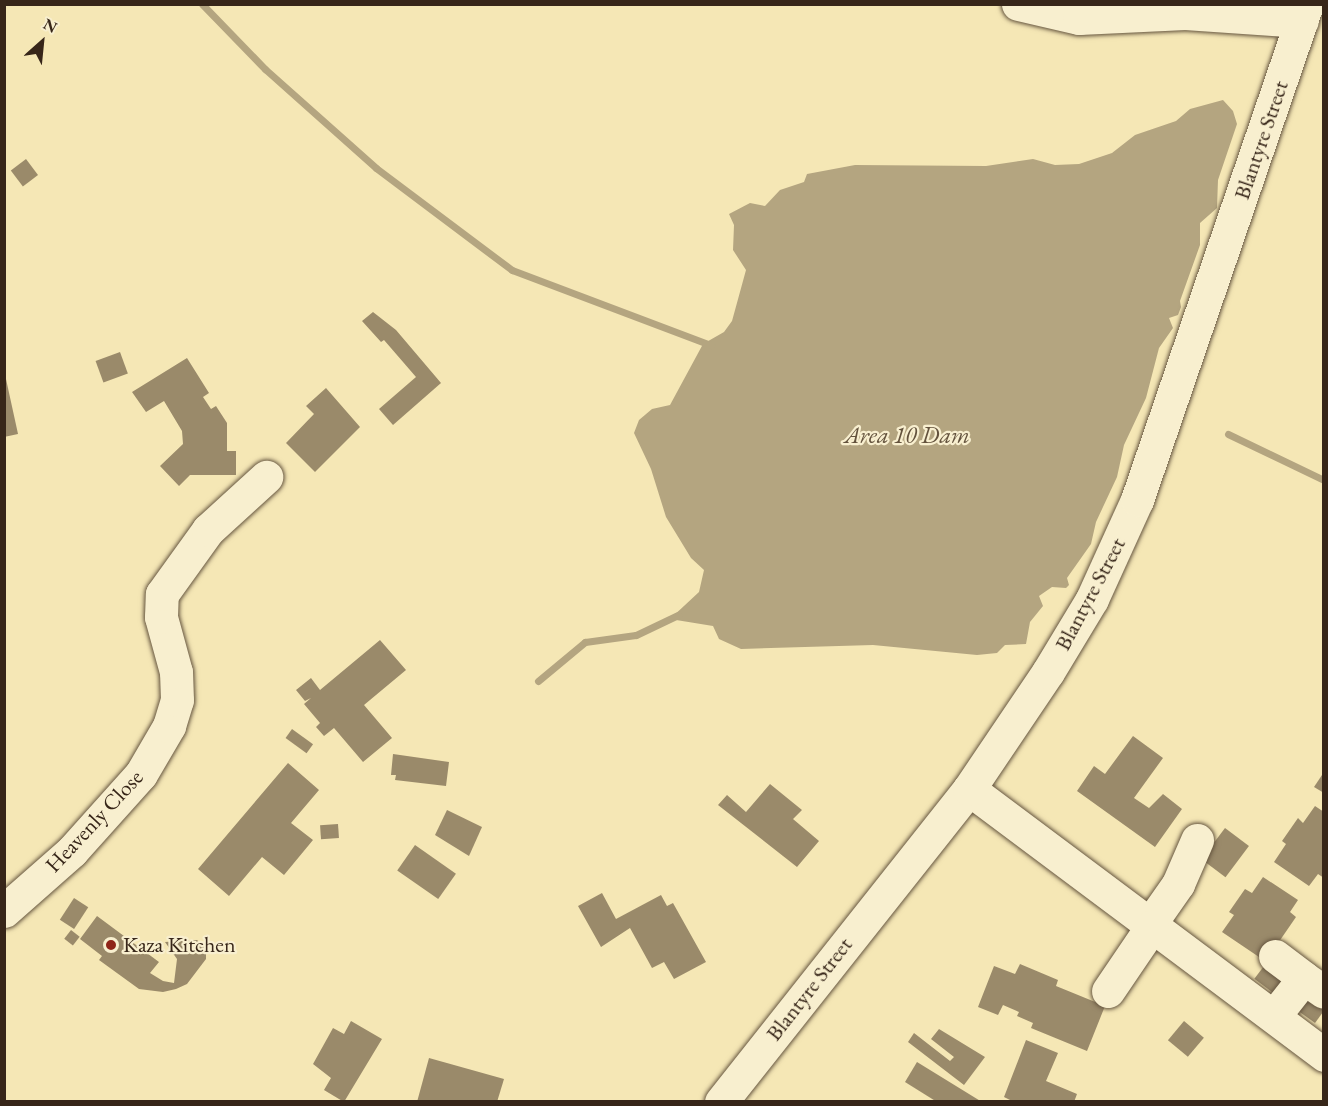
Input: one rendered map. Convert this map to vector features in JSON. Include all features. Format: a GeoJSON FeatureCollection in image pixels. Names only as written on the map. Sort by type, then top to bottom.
{"type":"FeatureCollection","features":[{"type":"Feature","properties":{"kind":"street"},"geometry":{"type":"LineString","coordinates":[[1018,4],[1079,18],[1185,13],[1304,13]]}},
{"type":"Feature","properties":{"kind":"street","name":"Blantyre Street"},"geometry":{"type":"LineString","coordinates":[[721,1101],[969,789],[1048,672],[1086,608],[1137,500],[1304,13]]}},
{"type":"Feature","properties":{"kind":"street","name":"Heavenly Close"},"geometry":{"type":"LineString","coordinates":[[4,911],[72,851],[141,774],[169,726],[177,700],[174,662],[161,617],[162,594],[208,530],[266,477]]}},
{"type":"Feature","properties":{"kind":"street"},"geometry":{"type":"LineString","coordinates":[[969,789],[1323,1055]]}},
{"type":"Feature","properties":{"kind":"street"},"geometry":{"type":"LineString","coordinates":[[1108,991],[1178,884],[1197,840]]}},
{"type":"Feature","properties":{"kind":"street"},"geometry":{"type":"LineString","coordinates":[[1274,1016],[1314,985],[1275,956]]}},
{"type":"Feature","properties":{"kind":"water","name":"Area 10 Dam"},"geometry":{"type":"Polygon","coordinates":[[[1223,100],[1233,111],[1237,124],[1218,180],[1217,208],[1200,223],[1200,245],[1180,301],[1181,307],[1178,315],[1169,318],[1173,328],[1159,348],[1146,398],[1124,445],[1117,477],[1096,522],[1091,544],[1067,578],[1069,585],[1066,588],[1052,587],[1039,596],[1043,606],[1030,622],[1026,644],[1005,645],[997,653],[977,655],[873,645],[741,649],[719,639],[713,626],[670,619],[699,592],[704,570],[691,558],[666,517],[651,469],[634,433],[639,420],[652,409],[670,405],[703,344],[724,332],[732,321],[746,270],[733,250],[734,225],[729,214],[750,203],[765,206],[780,190],[804,182],[807,174],[855,165],[986,166],[1033,159],[1055,165],[1079,164],[1112,153],[1135,135],[1176,121],[1190,109],[1223,100]]]}},
{"type":"Feature","properties":{"kind":"building"},"geometry":{"type":"Polygon","coordinates":[[[26,159],[38,175],[23,186],[11,170],[26,159]]]}},
{"type":"Feature","properties":{"kind":"building"},"geometry":{"type":"Polygon","coordinates":[[[373,312],[396,330],[441,383],[393,425],[379,409],[416,377],[384,340],[381,342],[362,321],[373,312]]]}},
{"type":"Feature","properties":{"kind":"building"},"geometry":{"type":"Polygon","coordinates":[[[120,352],[128,374],[103,383],[96,361],[120,352]]]}},
{"type":"Feature","properties":{"kind":"building"},"geometry":{"type":"Polygon","coordinates":[[[187,358],[209,393],[203,397],[211,409],[216,406],[227,423],[227,451],[236,451],[236,475],[190,475],[179,486],[160,466],[183,444],[182,431],[164,401],[146,412],[132,392],[187,358]]]}},
{"type":"Feature","properties":{"kind":"building"},"geometry":{"type":"Polygon","coordinates":[[[4,370],[18,434],[4,437],[4,370]]]}},
{"type":"Feature","properties":{"kind":"building"},"geometry":{"type":"Polygon","coordinates":[[[326,388],[360,427],[315,472],[286,443],[314,414],[306,406],[326,388]]]}},
{"type":"Feature","properties":{"kind":"building"},"geometry":{"type":"Polygon","coordinates":[[[380,640],[406,670],[364,705],[392,738],[363,762],[334,728],[324,736],[316,727],[320,723],[304,704],[311,698],[305,701],[296,690],[311,678],[320,690],[380,640]]]}},
{"type":"Feature","properties":{"kind":"building"},"geometry":{"type":"Polygon","coordinates":[[[292,729],[313,744],[307,753],[286,738],[292,729]]]}},
{"type":"Feature","properties":{"kind":"building"},"geometry":{"type":"Polygon","coordinates":[[[1133,736],[1163,758],[1134,798],[1149,808],[1163,794],[1182,809],[1155,847],[1077,791],[1094,766],[1105,774],[1133,736]]]}},
{"type":"Feature","properties":{"kind":"building"},"geometry":{"type":"Polygon","coordinates":[[[393,754],[449,762],[446,786],[395,780],[396,775],[391,775],[393,754]]]}},
{"type":"Feature","properties":{"kind":"building"},"geometry":{"type":"Polygon","coordinates":[[[288,763],[319,790],[291,823],[313,840],[284,875],[262,857],[229,896],[198,869],[288,763]]]}},
{"type":"Feature","properties":{"kind":"building"},"geometry":{"type":"Polygon","coordinates":[[[1324,772],[1324,793],[1314,787],[1324,772]]]}},
{"type":"Feature","properties":{"kind":"building"},"geometry":{"type":"Polygon","coordinates":[[[770,784],[802,810],[793,819],[819,841],[797,867],[718,805],[727,795],[746,812],[770,784]]]}},
{"type":"Feature","properties":{"kind":"building"},"geometry":{"type":"Polygon","coordinates":[[[1315,806],[1324,812],[1324,878],[1318,874],[1309,886],[1274,862],[1286,844],[1282,841],[1298,818],[1303,823],[1315,806]]]}},
{"type":"Feature","properties":{"kind":"building"},"geometry":{"type":"Polygon","coordinates":[[[447,810],[482,827],[469,856],[435,835],[447,810]]]}},
{"type":"Feature","properties":{"kind":"building"},"geometry":{"type":"Polygon","coordinates":[[[338,824],[339,838],[321,839],[320,825],[338,824]]]}},
{"type":"Feature","properties":{"kind":"building"},"geometry":{"type":"Polygon","coordinates":[[[1225,828],[1249,846],[1225,877],[1202,859],[1225,828]]]}},
{"type":"Feature","properties":{"kind":"building"},"geometry":{"type":"Polygon","coordinates":[[[415,845],[456,874],[438,899],[397,870],[415,845]]]}},
{"type":"Feature","properties":{"kind":"building"},"geometry":{"type":"Polygon","coordinates":[[[1263,877],[1298,900],[1290,912],[1296,917],[1274,949],[1259,957],[1222,932],[1234,915],[1229,912],[1245,889],[1252,893],[1263,877]]]}},
{"type":"Feature","properties":{"kind":"building"},"geometry":{"type":"Polygon","coordinates":[[[602,893],[616,919],[661,895],[667,906],[673,903],[706,962],[674,979],[664,962],[652,968],[630,928],[601,947],[578,906],[602,893]]]}},
{"type":"Feature","properties":{"kind":"building"},"geometry":{"type":"Polygon","coordinates":[[[74,898],[88,907],[74,929],[60,920],[74,898]]]}},
{"type":"Feature","properties":{"kind":"building"},"geometry":{"type":"Polygon","coordinates":[[[97,916],[159,962],[150,973],[163,981],[174,983],[177,959],[165,942],[197,940],[206,948],[206,959],[187,984],[176,989],[163,992],[139,989],[99,960],[102,956],[80,939],[97,916]]]}},
{"type":"Feature","properties":{"kind":"building"},"geometry":{"type":"Polygon","coordinates":[[[71,930],[80,937],[73,945],[64,939],[71,930]]]}},
{"type":"Feature","properties":{"kind":"building"},"geometry":{"type":"Polygon","coordinates":[[[1020,964],[1058,980],[1056,986],[1105,1006],[1087,1051],[1031,1028],[1033,1023],[1017,1016],[1019,1012],[1003,1005],[998,1015],[978,1007],[994,966],[1015,974],[1020,964]]]}},
{"type":"Feature","properties":{"kind":"building"},"geometry":{"type":"Polygon","coordinates":[[[1264,966],[1284,981],[1274,994],[1254,979],[1264,966]]]}},
{"type":"Feature","properties":{"kind":"building"},"geometry":{"type":"Polygon","coordinates":[[[1305,996],[1324,1010],[1315,1023],[1296,1009],[1305,996]]]}},
{"type":"Feature","properties":{"kind":"building"},"geometry":{"type":"Polygon","coordinates":[[[351,1021],[382,1039],[344,1102],[324,1090],[331,1078],[313,1064],[333,1028],[344,1034],[351,1021]]]}},
{"type":"Feature","properties":{"kind":"building"},"geometry":{"type":"Polygon","coordinates":[[[1184,1021],[1204,1038],[1188,1057],[1168,1040],[1184,1021]]]}},
{"type":"Feature","properties":{"kind":"building"},"geometry":{"type":"Polygon","coordinates":[[[939,1029],[985,1057],[964,1085],[908,1042],[914,1033],[950,1061],[954,1057],[931,1039],[939,1029]]]}},
{"type":"Feature","properties":{"kind":"building"},"geometry":{"type":"Polygon","coordinates":[[[1026,1040],[1058,1053],[1046,1081],[1077,1094],[1074,1102],[1014,1102],[1004,1097],[1026,1040]]]}},
{"type":"Feature","properties":{"kind":"building"},"geometry":{"type":"Polygon","coordinates":[[[429,1058],[504,1079],[497,1102],[417,1102],[429,1058]]]}},
{"type":"Feature","properties":{"kind":"building"},"geometry":{"type":"Polygon","coordinates":[[[917,1062],[982,1102],[937,1102],[905,1082],[917,1062]]]}},
{"type":"Feature","properties":{"kind":"waterway"},"geometry":{"type":"LineString","coordinates":[[202,4],[265,69],[376,168],[512,270],[711,345]]}},
{"type":"Feature","properties":{"kind":"waterway"},"geometry":{"type":"LineString","coordinates":[[1228,434],[1324,480]]}},
{"type":"Feature","properties":{"kind":"waterway"},"geometry":{"type":"LineString","coordinates":[[538,681],[585,642],[636,635],[678,615]]}},
{"type":"Feature","properties":{"kind":"place","name":"Kaza Kitchen"},"geometry":{"type":"Point","coordinates":[111,945]}}]}
